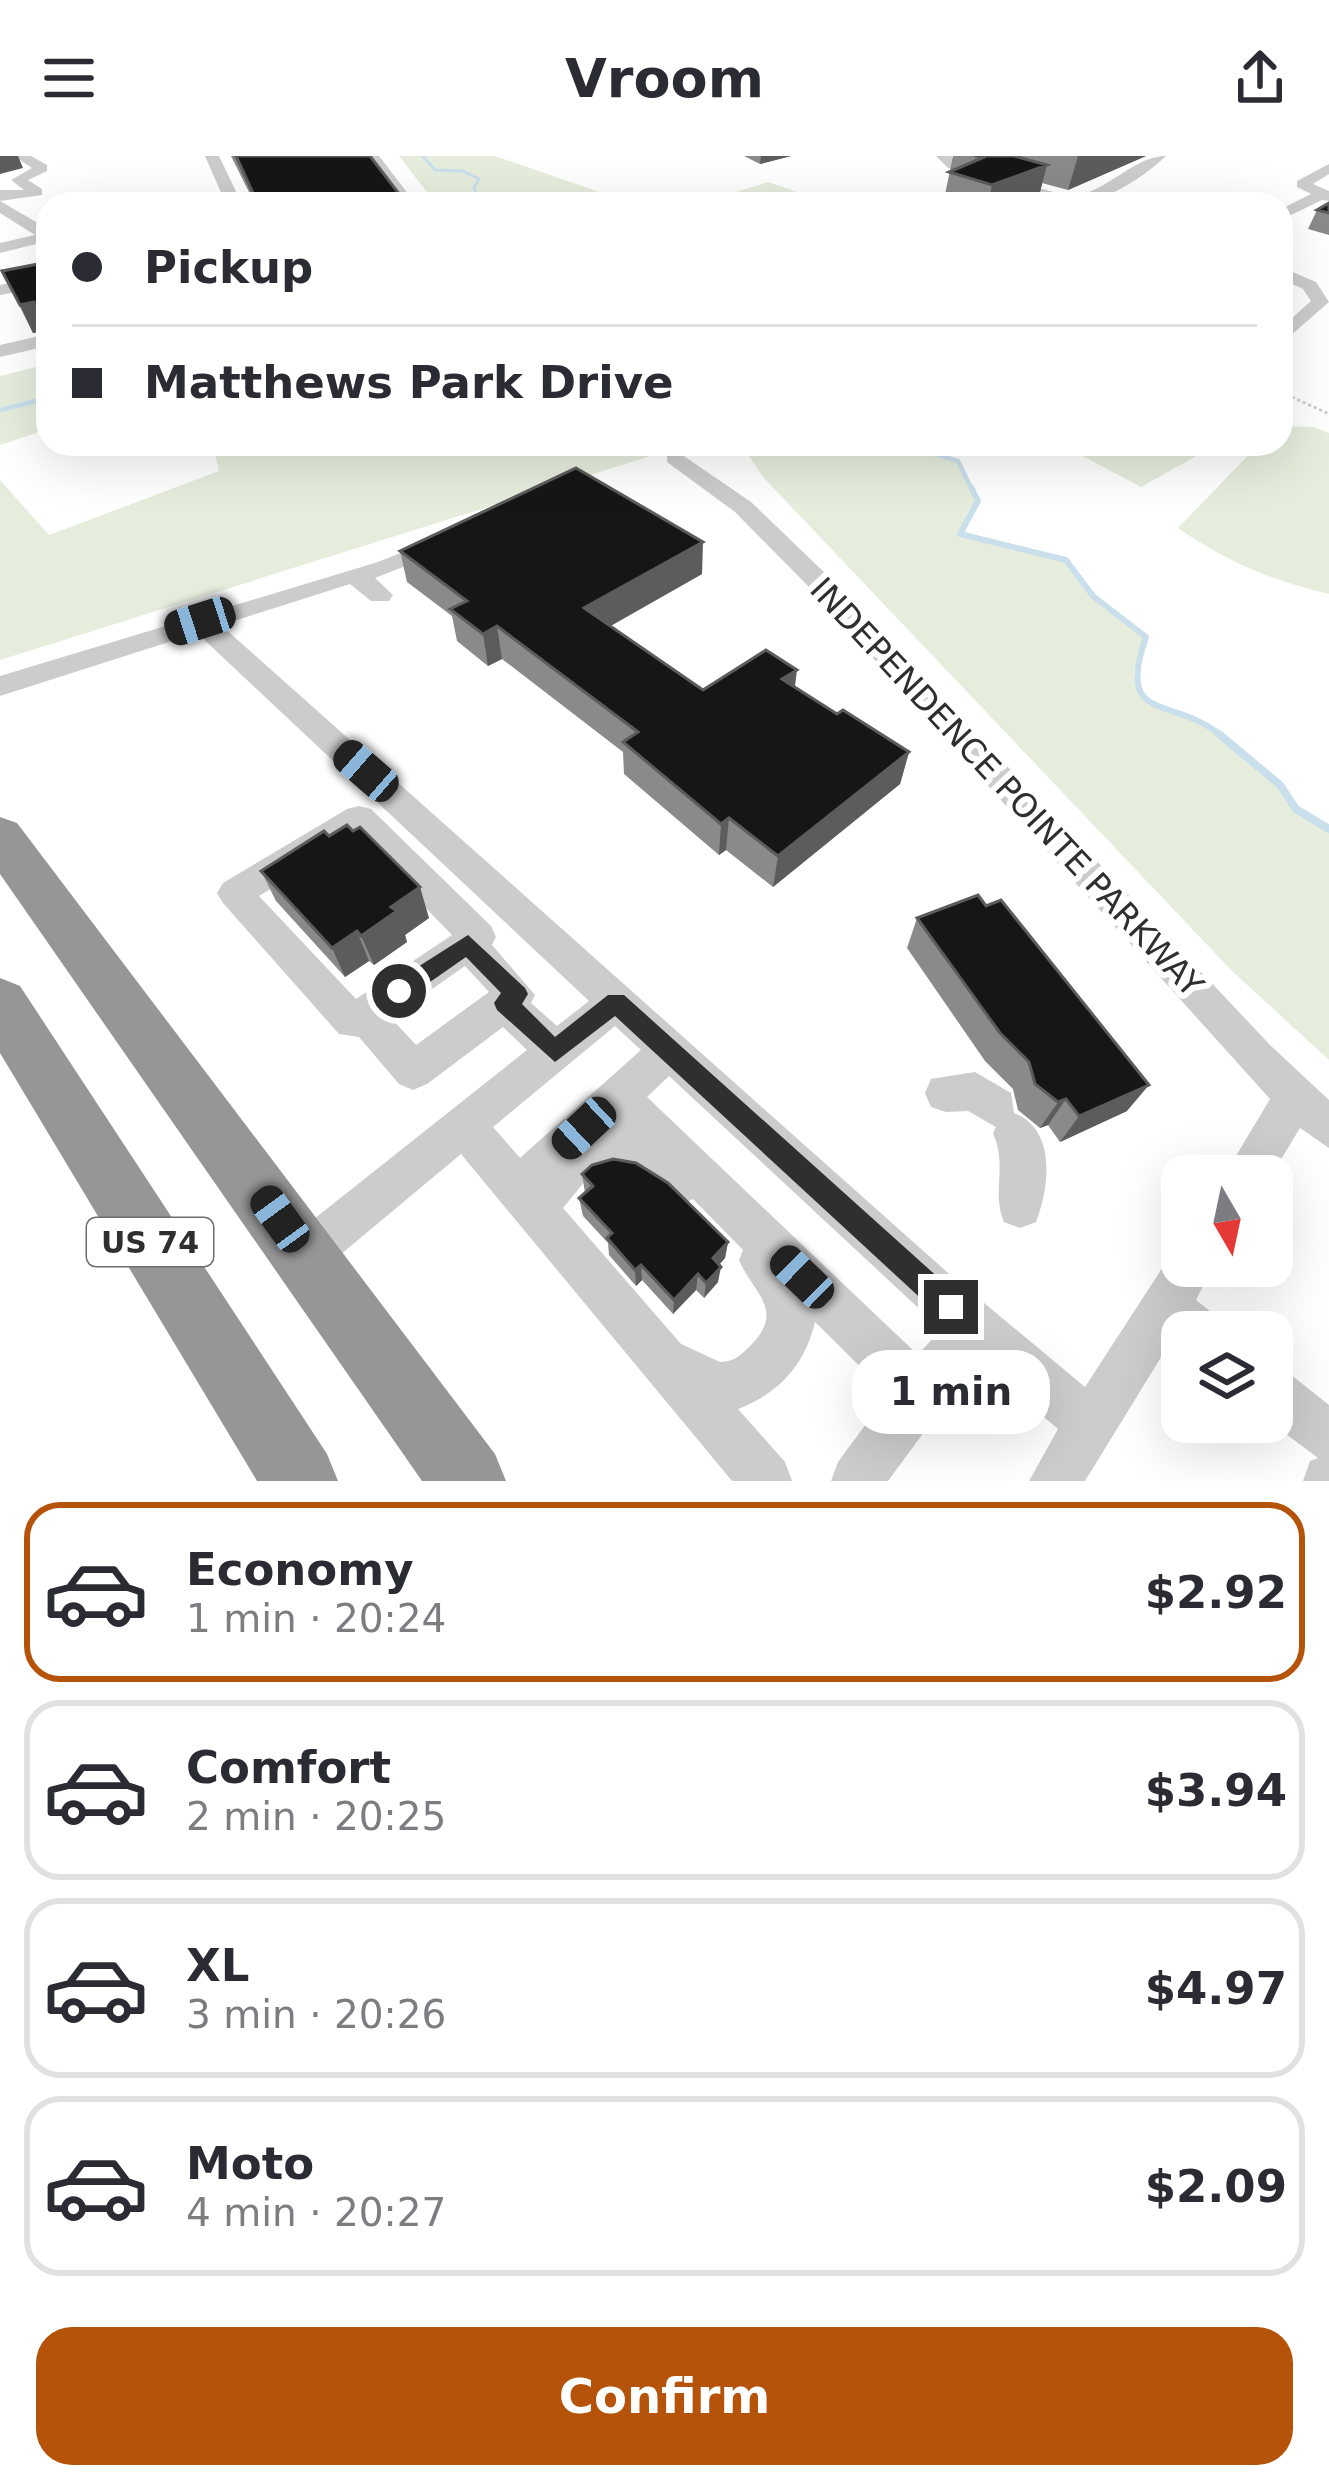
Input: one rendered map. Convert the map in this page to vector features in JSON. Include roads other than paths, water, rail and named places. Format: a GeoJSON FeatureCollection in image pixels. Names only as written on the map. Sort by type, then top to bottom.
{"type":"FeatureCollection","features":[{"type":"Feature","properties":{"kind":"highway"},"geometry":{"type":"LineString","coordinates":[[0,836],[468,1481]]}},
{"type":"Feature","properties":{"kind":"highway","name":"US 74"},"geometry":{"type":"LineString","coordinates":[[0,1003],[300,1481]]}},
{"type":"Feature","properties":{"kind":"street"},"geometry":{"type":"LineString","coordinates":[[22,156],[42,168],[18,180],[37,192]]}},
{"type":"Feature","properties":{"kind":"street"},"geometry":{"type":"LineString","coordinates":[[212,156],[228,192]]}},
{"type":"Feature","properties":{"kind":"street"},"geometry":{"type":"LineString","coordinates":[[372,156],[399,192]]}},
{"type":"Feature","properties":{"kind":"street"},"geometry":{"type":"LineString","coordinates":[[943,156],[953,165],[1043,192]]}},
{"type":"Feature","properties":{"kind":"street"},"geometry":{"type":"LineString","coordinates":[[1100,192],[1123,182],[1159,156]]}},
{"type":"Feature","properties":{"kind":"street"},"geometry":{"type":"LineString","coordinates":[[1324,197],[1302,184],[1329,167]]}},
{"type":"Feature","properties":{"kind":"street"},"geometry":{"type":"LineString","coordinates":[[2,200],[36,192]]}},
{"type":"Feature","properties":{"kind":"street"},"geometry":{"type":"LineString","coordinates":[[1293,210],[1324,197]]}},
{"type":"Feature","properties":{"kind":"street"},"geometry":{"type":"LineString","coordinates":[[2,200],[36,227]]}},
{"type":"Feature","properties":{"kind":"street"},"geometry":{"type":"LineString","coordinates":[[7,246],[31,255]]}},
{"type":"Feature","properties":{"kind":"street"},"geometry":{"type":"LineString","coordinates":[[1293,262],[1329,280]]}},
{"type":"Feature","properties":{"kind":"street"},"geometry":{"type":"LineString","coordinates":[[0,268],[25,285]]}},
{"type":"Feature","properties":{"kind":"street"},"geometry":{"type":"LineString","coordinates":[[1293,278],[1310,286],[1320,302],[1293,327]]}},
{"type":"Feature","properties":{"kind":"street"},"geometry":{"type":"LineString","coordinates":[[0,290],[36,283]]}},
{"type":"Feature","properties":{"kind":"street"},"geometry":{"type":"LineString","coordinates":[[0,351],[36,343]]}},
{"type":"Feature","properties":{"kind":"street","name":"INDEPENDENCE POINTE PARKWAY"},"geometry":{"type":"LineString","coordinates":[[675,457],[743,507],[793,555],[1329,1128]]}},
{"type":"Feature","properties":{"kind":"street"},"geometry":{"type":"LineString","coordinates":[[0,686],[385,568],[466,533]]}},
{"type":"Feature","properties":{"kind":"street"},"geometry":{"type":"LineString","coordinates":[[354,574],[380,595]]}},
{"type":"Feature","properties":{"kind":"street"},"geometry":{"type":"LineString","coordinates":[[200,621],[974,1327],[1091,1424]]}},
{"type":"Feature","properties":{"kind":"street"},"geometry":{"type":"LineString","coordinates":[[358,818],[478,937],[364,1015],[353,1022],[235,893],[358,818]]}},
{"type":"Feature","properties":{"kind":"street"},"geometry":{"type":"LineString","coordinates":[[364,1015],[413,1071],[517,994],[468,944]]}},
{"type":"Feature","properties":{"kind":"street"},"geometry":{"type":"LineString","coordinates":[[306,1254],[616,1002]]}},
{"type":"Feature","properties":{"kind":"street"},"geometry":{"type":"LineString","coordinates":[[506,1003],[555,1052]]}},
{"type":"Feature","properties":{"kind":"street"},"geometry":{"type":"LineString","coordinates":[[527,1200],[618,1097],[669,1050]]}},
{"type":"Feature","properties":{"kind":"street"},"geometry":{"type":"LineString","coordinates":[[946,1093],[975,1091],[1005,1120],[1025,1149],[1020,1206]]}},
{"type":"Feature","properties":{"kind":"street"},"geometry":{"type":"LineString","coordinates":[[1259,1155],[1296,1096]]}},
{"type":"Feature","properties":{"kind":"street"},"geometry":{"type":"LineString","coordinates":[[618,1097],[920,1391]]}},
{"type":"Feature","properties":{"kind":"street"},"geometry":{"type":"LineString","coordinates":[[464,1125],[766,1481]]}},
{"type":"Feature","properties":{"kind":"street"},"geometry":{"type":"LineString","coordinates":[[527,1200],[568,1167],[616,1152],[659,1160],[771,1268],[788,1292],[793,1318],[788,1334],[745,1383],[720,1387],[663,1360]]}},
{"type":"Feature","properties":{"kind":"street"},"geometry":{"type":"LineString","coordinates":[[1055,1481],[1091,1424],[1184,1301]]}},
{"type":"Feature","properties":{"kind":"street"},"geometry":{"type":"LineString","coordinates":[[723,1429],[833,1307]]}},
{"type":"Feature","properties":{"kind":"street"},"geometry":{"type":"LineString","coordinates":[[856,1481],[920,1391],[974,1327]]}},
{"type":"Feature","properties":{"kind":"street"},"geometry":{"type":"LineString","coordinates":[[1293,1409],[1329,1437]]}},
{"type":"Feature","properties":{"kind":"waterway"},"geometry":{"type":"LineString","coordinates":[[423,156],[435,170],[463,171],[479,179],[475,192]]}},
{"type":"Feature","properties":{"kind":"waterway"},"geometry":{"type":"LineString","coordinates":[[0,410],[36,401]]}},
{"type":"Feature","properties":{"kind":"waterway"},"geometry":{"type":"LineString","coordinates":[[942,456],[958,461],[972,490]]}},
{"type":"Feature","properties":{"kind":"waterway"},"geometry":{"type":"LineString","coordinates":[[971,487],[978,501],[960,534],[1066,560],[1093,596],[1146,637],[1138,665],[1138,684],[1144,696],[1221,735]]}},
{"type":"Feature","properties":{"kind":"waterway"},"geometry":{"type":"LineString","coordinates":[[1221,735],[1280,785],[1296,809],[1329,829]]}}]}
